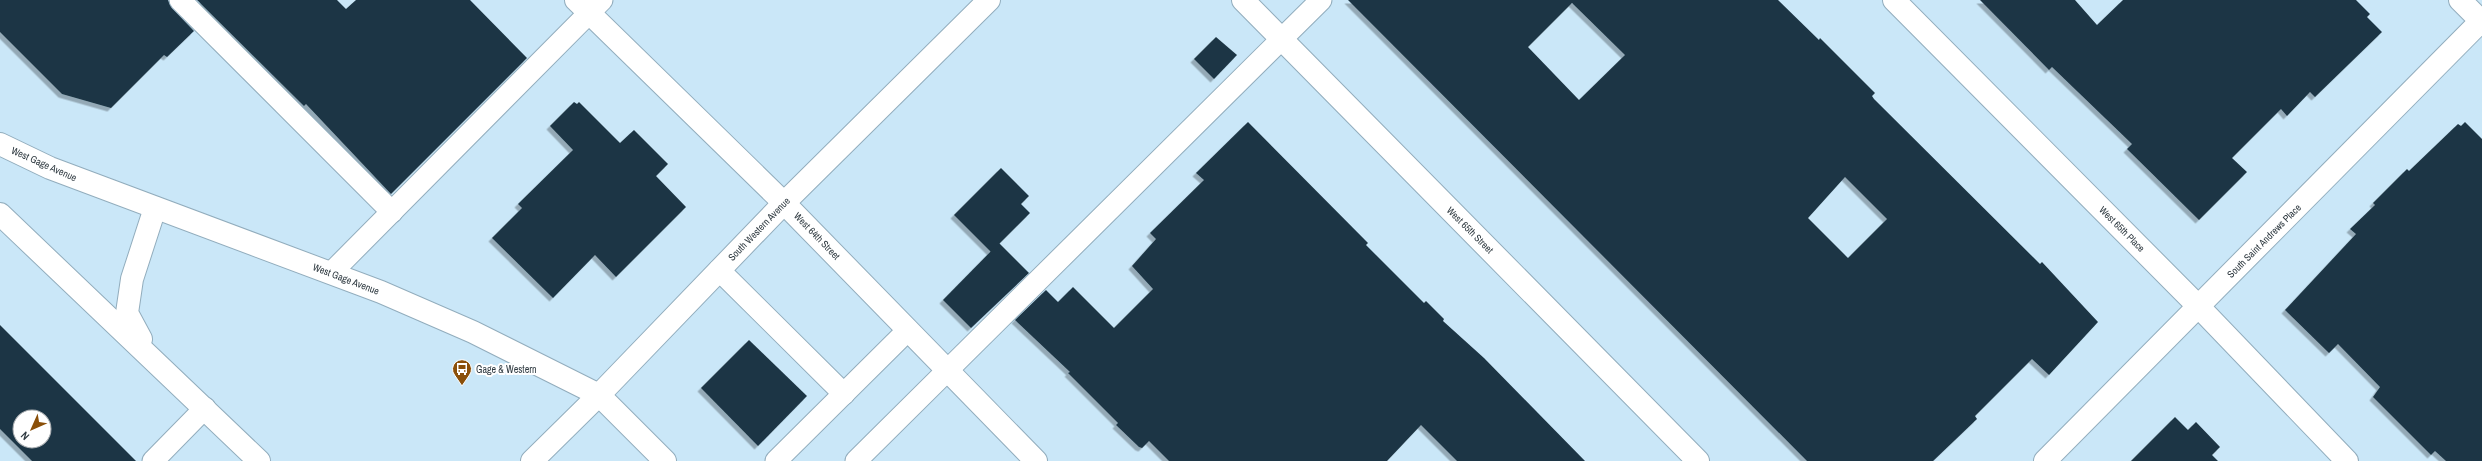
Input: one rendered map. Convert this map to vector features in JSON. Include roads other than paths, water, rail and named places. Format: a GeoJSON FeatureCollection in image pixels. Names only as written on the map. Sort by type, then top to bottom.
{"type":"FeatureCollection","features":[{"type":"Feature","properties":{"kind":"street","name":"South Western Avenue"},"geometry":{"type":"LineString","coordinates":[[532,461],[599,395],[784,203],[989,0]]}},
{"type":"Feature","properties":{"kind":"street","name":"West 65th Place"},"geometry":{"type":"LineString","coordinates":[[1894,0],[2198,307],[2347,461]]}},
{"type":"Feature","properties":{"kind":"street"},"geometry":{"type":"LineString","coordinates":[[2460,0],[2482,21]]}},
{"type":"Feature","properties":{"kind":"street","name":"West 65th Street"},"geometry":{"type":"LineString","coordinates":[[1244,1],[1698,461]]}},
{"type":"Feature","properties":{"kind":"street","name":"West 64th Street"},"geometry":{"type":"LineString","coordinates":[[589,4],[1036,461]]}},
{"type":"Feature","properties":{"kind":"street","name":"South Saint Andrews Place"},"geometry":{"type":"LineString","coordinates":[[2045,461],[2482,21]]}},
{"type":"Feature","properties":{"kind":"street","name":"West Gage Avenue"},"geometry":{"type":"LineString","coordinates":[[0,144],[50,168],[381,292],[473,332],[599,395],[665,461]]}},
{"type":"Feature","properties":{"kind":"street"},"geometry":{"type":"LineString","coordinates":[[148,353],[127,313],[132,279],[155,208]]}},
{"type":"Feature","properties":{"kind":"street"},"geometry":{"type":"LineString","coordinates":[[0,214],[260,461]]}},
{"type":"Feature","properties":{"kind":"lane"},"geometry":{"type":"LineString","coordinates":[[180,0],[392,212]]}},
{"type":"Feature","properties":{"kind":"lane"},"geometry":{"type":"LineString","coordinates":[[856,461],[1321,0]]}},
{"type":"Feature","properties":{"kind":"lane"},"geometry":{"type":"LineString","coordinates":[[331,273],[392,212],[589,4]]}},
{"type":"Feature","properties":{"kind":"lane"},"geometry":{"type":"LineString","coordinates":[[719,270],[844,394]]}},
{"type":"Feature","properties":{"kind":"lane"},"geometry":{"type":"LineString","coordinates":[[776,461],[908,330]]}},
{"type":"Feature","properties":{"kind":"lane"},"geometry":{"type":"LineString","coordinates":[[153,461],[205,408]]}},
{"type":"Feature","properties":{"kind":"place","name":"Gage & Western"},"geometry":{"type":"Point","coordinates":[462,386]}}]}
